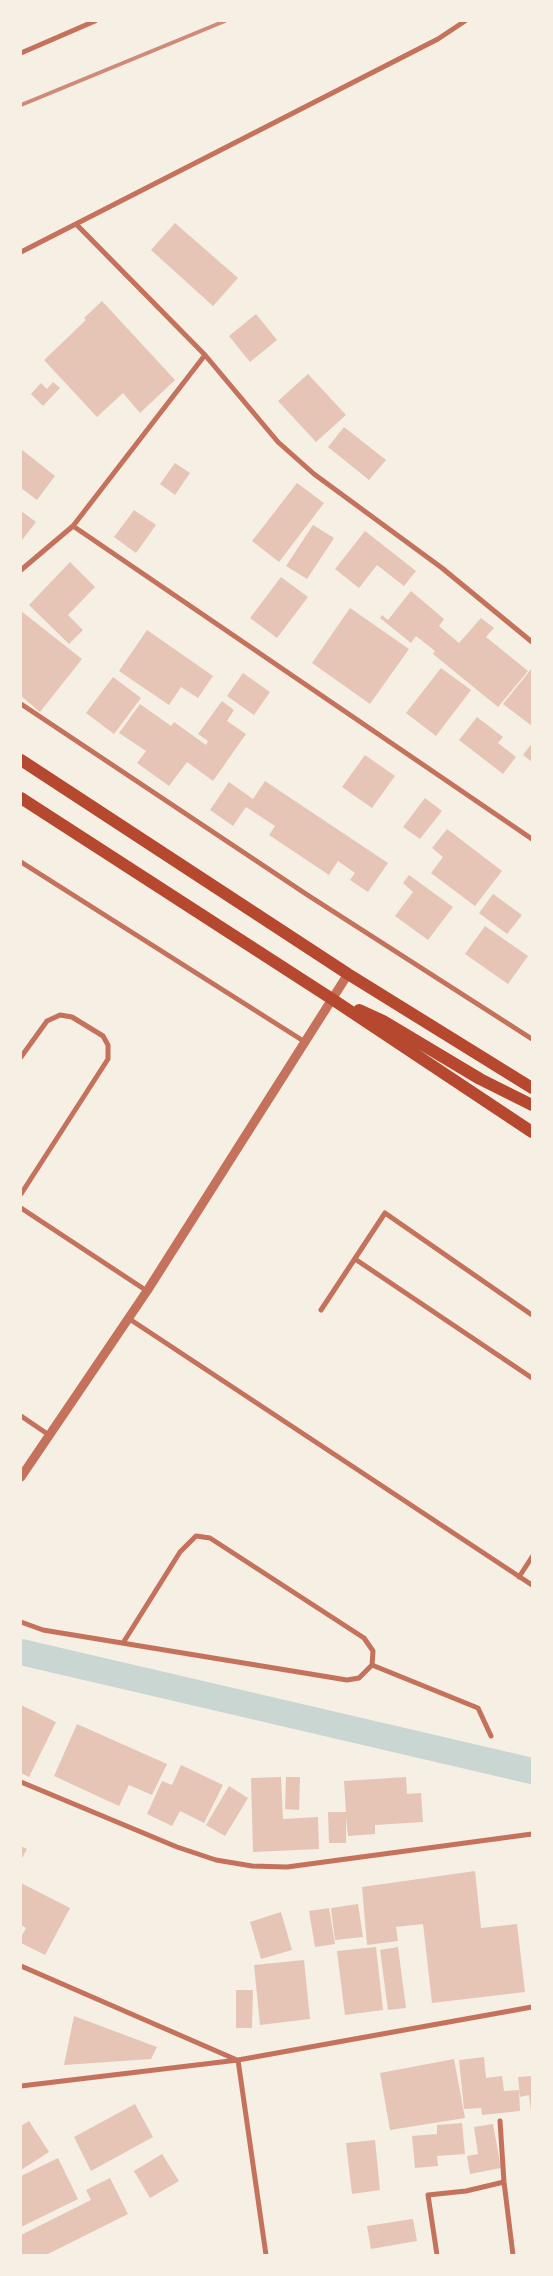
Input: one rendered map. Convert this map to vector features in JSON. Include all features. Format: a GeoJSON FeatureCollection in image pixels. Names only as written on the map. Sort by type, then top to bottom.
{"type":"FeatureCollection","features":[{"type":"Feature","properties":{"kind":"main road"},"geometry":{"type":"LineString","coordinates":[[21,760],[348,974],[532,1088]]}},
{"type":"Feature","properties":{"kind":"main road"},"geometry":{"type":"LineString","coordinates":[[21,798],[332,999],[532,1132]]}},
{"type":"Feature","properties":{"kind":"main road"},"geometry":{"type":"LineString","coordinates":[[332,999],[383,1021],[480,1080],[532,1105]]}},
{"type":"Feature","properties":{"kind":"street"},"geometry":{"type":"LineString","coordinates":[[21,53],[95,21]]}},
{"type":"Feature","properties":{"kind":"street"},"geometry":{"type":"LineString","coordinates":[[21,252],[438,40],[465,21]]}},
{"type":"Feature","properties":{"kind":"street"},"geometry":{"type":"LineString","coordinates":[[76,224],[205,355],[278,442],[348,501],[442,568],[532,642]]}},
{"type":"Feature","properties":{"kind":"street"},"geometry":{"type":"LineString","coordinates":[[21,570],[73,526],[205,355]]}},
{"type":"Feature","properties":{"kind":"street"},"geometry":{"type":"LineString","coordinates":[[73,526],[532,839]]}},
{"type":"Feature","properties":{"kind":"street"},"geometry":{"type":"LineString","coordinates":[[21,704],[306,894],[532,1039]]}},
{"type":"Feature","properties":{"kind":"street"},"geometry":{"type":"LineString","coordinates":[[21,862],[305,1042]]}},
{"type":"Feature","properties":{"kind":"street"},"geometry":{"type":"LineString","coordinates":[[21,1477],[147,1291],[348,974]]}},
{"type":"Feature","properties":{"kind":"street"},"geometry":{"type":"LineString","coordinates":[[21,1057],[47,1021],[60,1015],[72,1017],[103,1036],[108,1045],[108,1059],[21,1194]]}},
{"type":"Feature","properties":{"kind":"street"},"geometry":{"type":"LineString","coordinates":[[21,1208],[147,1291]]}},
{"type":"Feature","properties":{"kind":"street"},"geometry":{"type":"LineString","coordinates":[[321,1310],[385,1213],[532,1314]]}},
{"type":"Feature","properties":{"kind":"street"},"geometry":{"type":"LineString","coordinates":[[355,1259],[532,1378]]}},
{"type":"Feature","properties":{"kind":"street"},"geometry":{"type":"LineString","coordinates":[[128,1318],[532,1585]]}},
{"type":"Feature","properties":{"kind":"street"},"geometry":{"type":"LineString","coordinates":[[21,1416],[50,1435]]}},
{"type":"Feature","properties":{"kind":"street"},"geometry":{"type":"LineString","coordinates":[[21,1622],[43,1630],[348,1680],[359,1678],[372,1665],[373,1651],[364,1638],[210,1538],[196,1536],[180,1552],[123,1643]]}},
{"type":"Feature","properties":{"kind":"street"},"geometry":{"type":"LineString","coordinates":[[519,1577],[532,1557]]}},
{"type":"Feature","properties":{"kind":"street"},"geometry":{"type":"LineString","coordinates":[[372,1665],[478,1708],[491,1736]]}},
{"type":"Feature","properties":{"kind":"street"},"geometry":{"type":"LineString","coordinates":[[21,1782],[176,1847],[216,1860],[252,1866],[287,1867],[532,1834]]}},
{"type":"Feature","properties":{"kind":"street"},"geometry":{"type":"LineString","coordinates":[[21,1966],[238,2060]]}},
{"type":"Feature","properties":{"kind":"street"},"geometry":{"type":"LineString","coordinates":[[21,2086],[238,2060],[532,2007]]}},
{"type":"Feature","properties":{"kind":"street"},"geometry":{"type":"LineString","coordinates":[[238,2060],[266,2255]]}},
{"type":"Feature","properties":{"kind":"street"},"geometry":{"type":"LineString","coordinates":[[500,2121],[504,2182],[513,2255]]}},
{"type":"Feature","properties":{"kind":"street"},"geometry":{"type":"LineString","coordinates":[[437,2255],[428,2195],[466,2191],[504,2182]]}},
{"type":"Feature","properties":{"kind":"building"},"geometry":{"type":"Polygon","coordinates":[[[175,223],[238,278],[213,306],[151,250],[175,223]]]}},
{"type":"Feature","properties":{"kind":"building"},"geometry":{"type":"Polygon","coordinates":[[[102,301],[175,380],[140,413],[123,393],[97,417],[44,360],[86,320],[84,318],[102,301]]]}},
{"type":"Feature","properties":{"kind":"building"},"geometry":{"type":"Polygon","coordinates":[[[256,314],[277,340],[250,362],[229,336],[256,314]]]}},
{"type":"Feature","properties":{"kind":"building"},"geometry":{"type":"Polygon","coordinates":[[[308,374],[346,415],[316,442],[278,401],[308,374]]]}},
{"type":"Feature","properties":{"kind":"building"},"geometry":{"type":"Polygon","coordinates":[[[53,382],[60,388],[43,406],[31,394],[41,383],[47,389],[53,382]]]}},
{"type":"Feature","properties":{"kind":"building"},"geometry":{"type":"Polygon","coordinates":[[[344,427],[386,460],[369,480],[328,447],[344,427]]]}},
{"type":"Feature","properties":{"kind":"building"},"geometry":{"type":"Polygon","coordinates":[[[21,449],[55,476],[37,500],[21,488],[21,449]]]}},
{"type":"Feature","properties":{"kind":"building"},"geometry":{"type":"Polygon","coordinates":[[[175,463],[190,473],[175,495],[160,484],[175,463]]]}},
{"type":"Feature","properties":{"kind":"building"},"geometry":{"type":"Polygon","coordinates":[[[297,483],[324,503],[279,562],[252,541],[297,483]]]}},
{"type":"Feature","properties":{"kind":"building"},"geometry":{"type":"Polygon","coordinates":[[[134,510],[156,525],[136,553],[114,537],[134,510]]]}},
{"type":"Feature","properties":{"kind":"building"},"geometry":{"type":"Polygon","coordinates":[[[21,511],[36,522],[22,540],[21,539],[21,511]]]}},
{"type":"Feature","properties":{"kind":"building"},"geometry":{"type":"Polygon","coordinates":[[[313,525],[334,538],[307,579],[286,566],[313,525]]]}},
{"type":"Feature","properties":{"kind":"building"},"geometry":{"type":"Polygon","coordinates":[[[365,531],[416,571],[404,586],[377,565],[359,588],[335,569],[365,531]]]}},
{"type":"Feature","properties":{"kind":"building"},"geometry":{"type":"Polygon","coordinates":[[[70,562],[95,587],[68,615],[83,630],[69,644],[29,605],[70,562]]]}},
{"type":"Feature","properties":{"kind":"building"},"geometry":{"type":"Polygon","coordinates":[[[281,577],[308,597],[277,638],[250,618],[281,577]]]}},
{"type":"Feature","properties":{"kind":"building"},"geometry":{"type":"Polygon","coordinates":[[[411,591],[444,619],[439,626],[459,643],[481,618],[494,628],[486,637],[528,671],[498,707],[433,654],[435,651],[416,636],[411,643],[380,618],[382,615],[388,620],[411,591]]]}},
{"type":"Feature","properties":{"kind":"building"},"geometry":{"type":"Polygon","coordinates":[[[350,608],[409,649],[370,704],[312,663],[350,608]]]}},
{"type":"Feature","properties":{"kind":"building"},"geometry":{"type":"Polygon","coordinates":[[[21,611],[82,659],[40,712],[21,696],[21,611]]]}},
{"type":"Feature","properties":{"kind":"building"},"geometry":{"type":"Polygon","coordinates":[[[147,630],[213,676],[198,698],[181,687],[169,705],[119,671],[147,630]]]}},
{"type":"Feature","properties":{"kind":"building"},"geometry":{"type":"Polygon","coordinates":[[[441,668],[471,690],[436,736],[406,713],[441,668]]]}},
{"type":"Feature","properties":{"kind":"building"},"geometry":{"type":"Polygon","coordinates":[[[532,668],[532,726],[503,704],[532,668]]]}},
{"type":"Feature","properties":{"kind":"building"},"geometry":{"type":"Polygon","coordinates":[[[243,673],[270,692],[254,715],[227,696],[243,673]]]}},
{"type":"Feature","properties":{"kind":"building"},"geometry":{"type":"Polygon","coordinates":[[[113,677],[141,698],[114,734],[86,713],[113,677]]]}},
{"type":"Feature","properties":{"kind":"building"},"geometry":{"type":"Polygon","coordinates":[[[222,701],[234,710],[227,721],[246,734],[213,781],[187,762],[169,786],[137,763],[146,751],[119,733],[140,704],[171,726],[174,722],[206,745],[208,741],[198,734],[222,701]]]}},
{"type":"Feature","properties":{"kind":"building"},"geometry":{"type":"Polygon","coordinates":[[[477,717],[503,737],[498,743],[516,757],[503,774],[459,740],[477,717]]]}},
{"type":"Feature","properties":{"kind":"building"},"geometry":{"type":"Polygon","coordinates":[[[532,743],[532,762],[523,755],[532,743]]]}},
{"type":"Feature","properties":{"kind":"building"},"geometry":{"type":"Polygon","coordinates":[[[365,755],[395,776],[372,808],[342,787],[365,755]]]}},
{"type":"Feature","properties":{"kind":"building"},"geometry":{"type":"Polygon","coordinates":[[[265,781],[388,863],[368,892],[350,880],[355,873],[338,861],[329,875],[269,835],[275,826],[246,807],[233,826],[210,810],[229,782],[253,799],[265,781]]]}},
{"type":"Feature","properties":{"kind":"building"},"geometry":{"type":"Polygon","coordinates":[[[425,798],[442,811],[420,839],[403,827],[425,798]]]}},
{"type":"Feature","properties":{"kind":"building"},"geometry":{"type":"Polygon","coordinates":[[[447,829],[502,871],[475,906],[431,873],[443,857],[432,848],[447,829]]]}},
{"type":"Feature","properties":{"kind":"building"},"geometry":{"type":"Polygon","coordinates":[[[409,875],[453,907],[428,940],[395,916],[413,892],[403,883],[409,875]]]}},
{"type":"Feature","properties":{"kind":"building"},"geometry":{"type":"Polygon","coordinates":[[[493,894],[522,915],[507,934],[479,913],[493,894]]]}},
{"type":"Feature","properties":{"kind":"building"},"geometry":{"type":"Polygon","coordinates":[[[485,926],[528,956],[508,984],[465,954],[485,926]]]}},
{"type":"Feature","properties":{"kind":"building"},"geometry":{"type":"Polygon","coordinates":[[[21,1705],[56,1722],[29,1777],[21,1773],[21,1705]]]}},
{"type":"Feature","properties":{"kind":"building"},"geometry":{"type":"Polygon","coordinates":[[[77,1724],[167,1764],[152,1795],[129,1785],[119,1806],[54,1776],[77,1724]]]}},
{"type":"Feature","properties":{"kind":"building"},"geometry":{"type":"Polygon","coordinates":[[[181,1765],[223,1785],[204,1823],[180,1811],[172,1826],[147,1814],[162,1781],[172,1785],[181,1765]]]}},
{"type":"Feature","properties":{"kind":"building"},"geometry":{"type":"Polygon","coordinates":[[[281,1777],[283,1819],[318,1817],[319,1849],[253,1852],[251,1778],[281,1777]]]}},
{"type":"Feature","properties":{"kind":"building"},"geometry":{"type":"Polygon","coordinates":[[[286,1777],[300,1777],[299,1810],[285,1809],[286,1777]]]}},
{"type":"Feature","properties":{"kind":"building"},"geometry":{"type":"Polygon","coordinates":[[[406,1777],[407,1794],[421,1793],[423,1822],[375,1825],[375,1834],[348,1836],[346,1817],[346,1843],[329,1843],[328,1812],[346,1812],[344,1781],[406,1777]]]}},
{"type":"Feature","properties":{"kind":"building"},"geometry":{"type":"Polygon","coordinates":[[[229,1786],[248,1798],[225,1836],[206,1825],[229,1786]]]}},
{"type":"Feature","properties":{"kind":"building"},"geometry":{"type":"Polygon","coordinates":[[[21,1846],[27,1849],[21,1860],[21,1846]]]}},
{"type":"Feature","properties":{"kind":"building"},"geometry":{"type":"Polygon","coordinates":[[[475,1871],[481,1928],[517,1924],[525,1992],[432,2003],[423,1924],[396,1927],[398,1941],[367,1945],[362,1887],[475,1871]]]}},
{"type":"Feature","properties":{"kind":"building"},"geometry":{"type":"Polygon","coordinates":[[[21,1883],[70,1908],[45,1955],[21,1943],[21,1937],[26,1928],[21,1925],[21,1883]]]}},
{"type":"Feature","properties":{"kind":"building"},"geometry":{"type":"Polygon","coordinates":[[[358,1904],[363,1937],[335,1940],[331,1908],[358,1904]]]}},
{"type":"Feature","properties":{"kind":"building"},"geometry":{"type":"Polygon","coordinates":[[[329,1908],[335,1944],[315,1947],[309,1911],[329,1908]]]}},
{"type":"Feature","properties":{"kind":"building"},"geometry":{"type":"Polygon","coordinates":[[[281,1912],[292,1950],[261,1959],[250,1922],[281,1912]]]}},
{"type":"Feature","properties":{"kind":"building"},"geometry":{"type":"Polygon","coordinates":[[[376,1947],[383,2010],[345,2015],[337,1951],[376,1947]]]}},
{"type":"Feature","properties":{"kind":"building"},"geometry":{"type":"Polygon","coordinates":[[[398,1947],[406,2008],[388,2010],[380,1950],[398,1947]]]}},
{"type":"Feature","properties":{"kind":"building"},"geometry":{"type":"Polygon","coordinates":[[[304,1960],[310,2019],[260,2025],[254,1965],[304,1960]]]}},
{"type":"Feature","properties":{"kind":"building"},"geometry":{"type":"Polygon","coordinates":[[[236,1990],[253,1990],[252,2028],[236,2028],[236,1990]]]}},
{"type":"Feature","properties":{"kind":"building"},"geometry":{"type":"Polygon","coordinates":[[[74,2016],[157,2047],[151,2059],[64,2065],[74,2016]]]}},
{"type":"Feature","properties":{"kind":"building"},"geometry":{"type":"Polygon","coordinates":[[[484,2057],[486,2078],[502,2076],[504,2091],[519,2090],[520,2111],[482,2115],[481,2108],[464,2109],[459,2060],[484,2057]]]}},
{"type":"Feature","properties":{"kind":"building"},"geometry":{"type":"Polygon","coordinates":[[[454,2059],[465,2118],[390,2130],[380,2073],[454,2059]]]}},
{"type":"Feature","properties":{"kind":"building"},"geometry":{"type":"Polygon","coordinates":[[[532,2076],[531,2111],[529,2095],[520,2097],[518,2077],[532,2076]]]}},
{"type":"Feature","properties":{"kind":"building"},"geometry":{"type":"Polygon","coordinates":[[[135,2104],[153,2137],[91,2171],[74,2137],[135,2104]]]}},
{"type":"Feature","properties":{"kind":"building"},"geometry":{"type":"Polygon","coordinates":[[[29,2121],[49,2152],[21,2170],[21,2126],[29,2121]]]}},
{"type":"Feature","properties":{"kind":"building"},"geometry":{"type":"Polygon","coordinates":[[[462,2123],[465,2154],[437,2156],[438,2166],[415,2168],[412,2136],[437,2134],[437,2125],[462,2123]]]}},
{"type":"Feature","properties":{"kind":"building"},"geometry":{"type":"Polygon","coordinates":[[[493,2124],[501,2168],[470,2174],[467,2156],[478,2154],[474,2127],[493,2124]]]}},
{"type":"Feature","properties":{"kind":"building"},"geometry":{"type":"Polygon","coordinates":[[[375,2140],[380,2190],[352,2194],[346,2143],[375,2140]]]}},
{"type":"Feature","properties":{"kind":"building"},"geometry":{"type":"Polygon","coordinates":[[[162,2154],[179,2181],[150,2198],[134,2171],[162,2154]]]}},
{"type":"Feature","properties":{"kind":"building"},"geometry":{"type":"Polygon","coordinates":[[[58,2158],[78,2199],[21,2227],[21,2176],[58,2158]]]}},
{"type":"Feature","properties":{"kind":"building"},"geometry":{"type":"Polygon","coordinates":[[[110,2178],[128,2214],[46,2255],[21,2255],[21,2235],[91,2200],[86,2190],[110,2178]]]}},
{"type":"Feature","properties":{"kind":"building"},"geometry":{"type":"Polygon","coordinates":[[[413,2219],[417,2241],[371,2249],[367,2226],[413,2219]]]}},
{"type":"Feature","properties":{"kind":"waterway"},"geometry":{"type":"LineString","coordinates":[[21,1652],[532,1771]]}},
{"type":"Feature","properties":{"kind":"railway"},"geometry":{"type":"LineString","coordinates":[[21,105],[225,21]]}}]}
